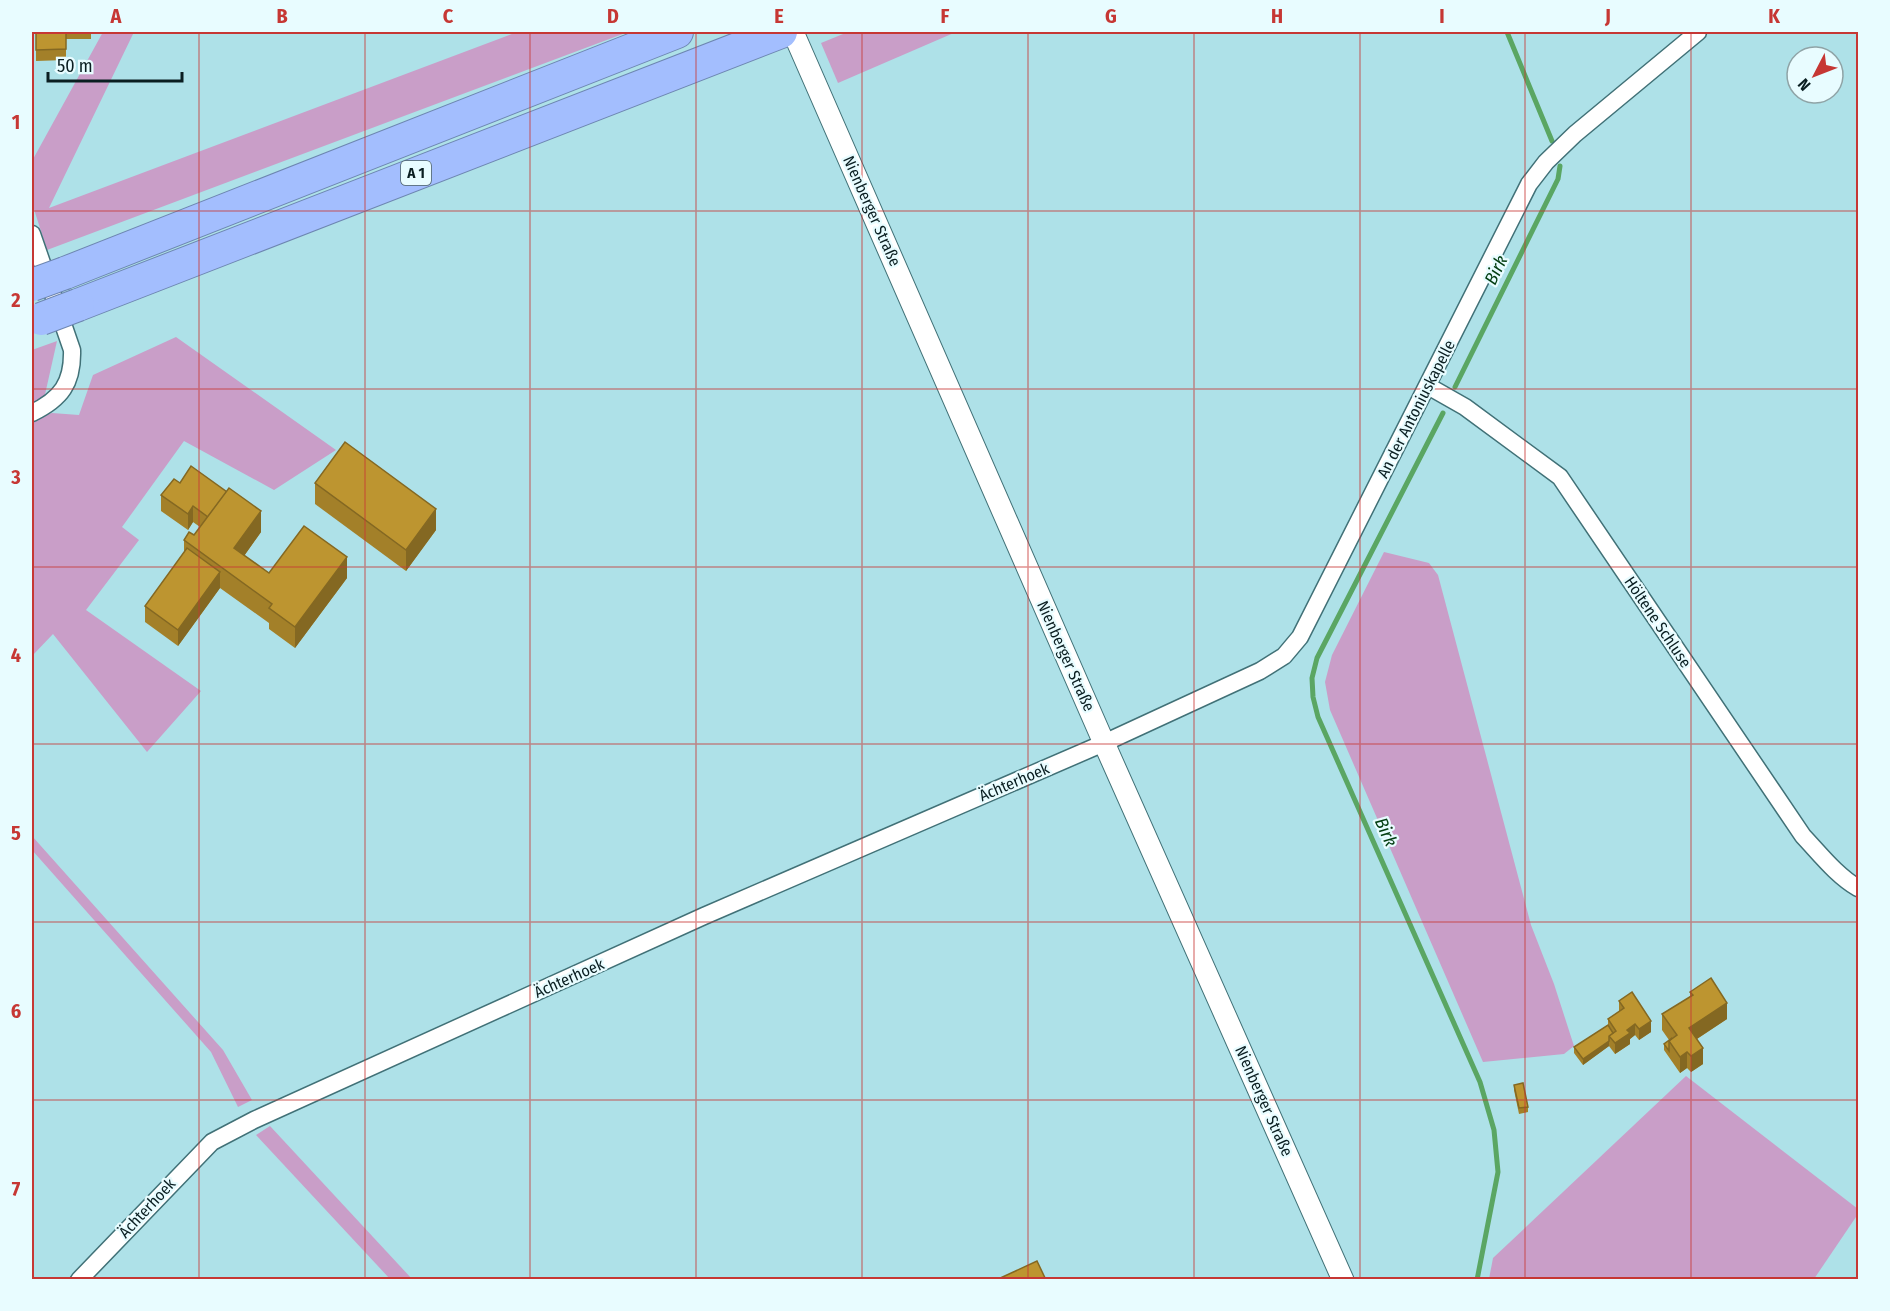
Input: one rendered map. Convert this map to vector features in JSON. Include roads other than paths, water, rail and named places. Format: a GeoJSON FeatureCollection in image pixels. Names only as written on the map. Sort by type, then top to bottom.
{"type":"FeatureCollection","features":[{"type":"Feature","properties":{"kind":"highway","name":"A 1"},"geometry":{"type":"LineString","coordinates":[[32,285],[677,32]]}},
{"type":"Feature","properties":{"kind":"highway","name":"A 1"},"geometry":{"type":"LineString","coordinates":[[36,321],[767,37]]}},
{"type":"Feature","properties":{"kind":"street","name":"Nienberger Straße"},"geometry":{"type":"LineString","coordinates":[[793,32],[1343,1280]]}},
{"type":"Feature","properties":{"kind":"street","name":"An der Antoniuskapelle"},"geometry":{"type":"LineString","coordinates":[[1104,742],[1260,671],[1284,656],[1300,637],[1433,389],[1519,201],[1534,176],[1545,162],[1575,134],[1698,32]]}},
{"type":"Feature","properties":{"kind":"street"},"geometry":{"type":"LineString","coordinates":[[32,234],[72,350],[73,366],[69,379],[60,394],[47,406],[32,413]]}},
{"type":"Feature","properties":{"kind":"street","name":"Höltene Schluse"},"geometry":{"type":"LineString","coordinates":[[1433,389],[1465,407],[1560,477],[1803,836],[1827,862],[1858,888]]}},
{"type":"Feature","properties":{"kind":"street","name":"Ächterhoek"},"geometry":{"type":"LineString","coordinates":[[79,1280],[212,1142],[254,1120],[704,916],[1104,742]]}},
{"type":"Feature","properties":{"kind":"waterway","name":"Birk"},"geometry":{"type":"LineString","coordinates":[[1507,32],[1552,141]]}},
{"type":"Feature","properties":{"kind":"waterway","name":"Birk"},"geometry":{"type":"LineString","coordinates":[[1455,387],[1558,179],[1560,166]]}},
{"type":"Feature","properties":{"kind":"waterway","name":"Birk"},"geometry":{"type":"LineString","coordinates":[[1443,413],[1317,658],[1312,678],[1313,697],[1318,717],[1480,1082],[1494,1130],[1498,1172],[1477,1280]]}}]}
